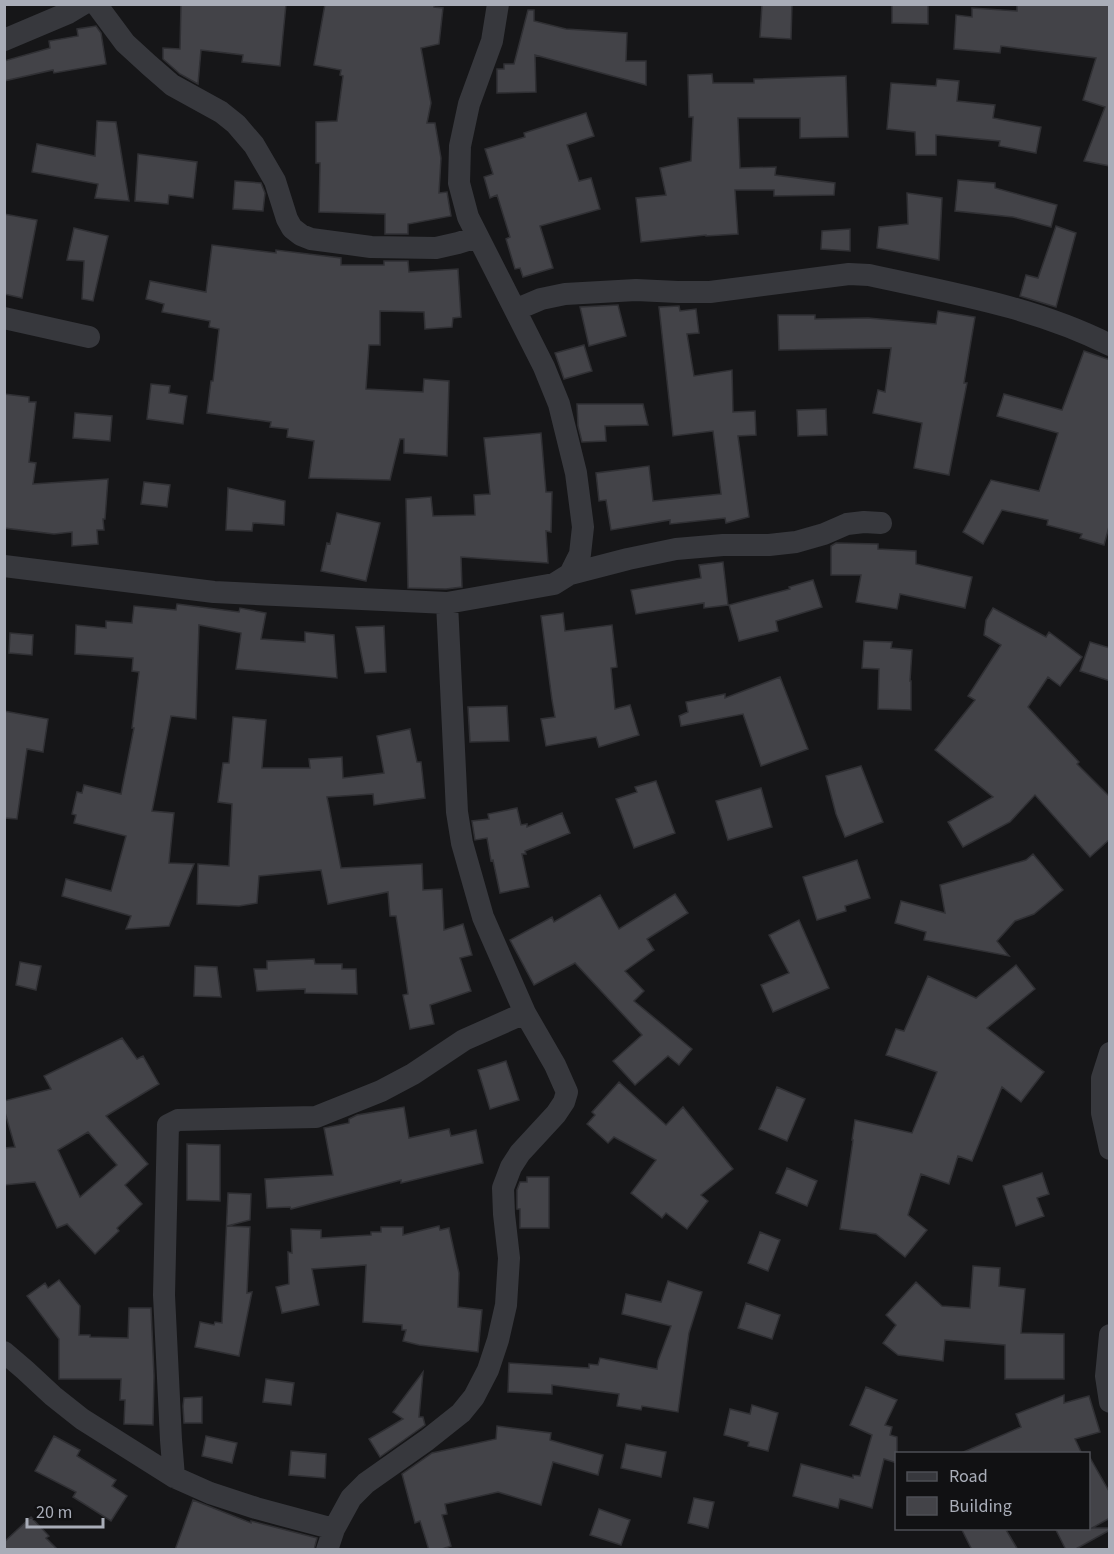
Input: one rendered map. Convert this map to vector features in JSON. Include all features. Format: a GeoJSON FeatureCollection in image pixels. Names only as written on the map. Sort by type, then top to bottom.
{"type":"FeatureCollection","features":[{"type":"Feature","properties":{"kind":"street"},"geometry":{"type":"LineString","coordinates":[[4,40],[68,13],[83,4]]}},
{"type":"Feature","properties":{"kind":"street"},"geometry":{"type":"LineString","coordinates":[[96,4],[125,43],[172,85],[221,112],[236,124],[254,145],[274,181],[286,219],[301,235],[311,239],[371,247],[436,248],[477,237]]}},
{"type":"Feature","properties":{"kind":"street"},"geometry":{"type":"LineString","coordinates":[[498,4],[492,41],[469,104],[460,146],[459,183],[468,217],[477,237],[544,366],[559,404],[576,473],[583,527],[580,554],[570,574]]}},
{"type":"Feature","properties":{"kind":"street"},"geometry":{"type":"LineString","coordinates":[[515,310],[541,299],[565,294],[636,290],[710,292],[849,274],[869,275],[1008,306],[1084,332],[1110,345]]}},
{"type":"Feature","properties":{"kind":"street"},"geometry":{"type":"LineString","coordinates":[[4,318],[89,337]]}},
{"type":"Feature","properties":{"kind":"street"},"geometry":{"type":"LineString","coordinates":[[4,566],[214,592],[447,603],[554,584],[570,574],[676,549],[796,542],[847,524],[880,523]]}},
{"type":"Feature","properties":{"kind":"street"},"geometry":{"type":"LineString","coordinates":[[4,1352],[82,1419],[174,1477],[330,1539],[351,1498],[366,1483],[461,1413],[474,1397],[488,1370],[506,1305],[509,1258],[503,1188],[511,1167],[520,1153],[556,1114],[567,1092],[555,1065],[525,1013],[483,917],[462,843],[457,812],[447,603]]}},
{"type":"Feature","properties":{"kind":"street"},"geometry":{"type":"LineString","coordinates":[[174,1477],[164,1295],[168,1125],[178,1120],[316,1117],[381,1092],[464,1040],[525,1013]]}},
{"type":"Feature","properties":{"kind":"street"},"geometry":{"type":"LineString","coordinates":[[1110,1053],[1102,1078],[1102,1113],[1110,1149]]}},
{"type":"Feature","properties":{"kind":"street"},"geometry":{"type":"LineString","coordinates":[[1110,1335],[1106,1376],[1110,1402]]}},
{"type":"Feature","properties":{"kind":"building"},"geometry":{"type":"Polygon","coordinates":[[[181,4],[286,4],[280,66],[242,62],[243,55],[201,50],[198,84],[180,74],[163,59],[163,48],[180,49],[181,4]]]}},
{"type":"Feature","properties":{"kind":"building"},"geometry":{"type":"Polygon","coordinates":[[[325,4],[434,4],[434,7],[443,8],[439,44],[421,48],[431,103],[427,123],[435,123],[441,158],[439,193],[447,192],[451,216],[408,224],[408,234],[385,234],[385,214],[319,212],[320,163],[316,163],[316,122],[337,121],[343,76],[340,75],[341,70],[314,65],[325,4]]]}},
{"type":"Feature","properties":{"kind":"building"},"geometry":{"type":"Polygon","coordinates":[[[762,4],[792,4],[791,39],[760,37],[762,4]]]}},
{"type":"Feature","properties":{"kind":"building"},"geometry":{"type":"Polygon","coordinates":[[[892,4],[928,4],[928,24],[892,23],[892,4]]]}},
{"type":"Feature","properties":{"kind":"building"},"geometry":{"type":"Polygon","coordinates":[[[1017,4],[1110,4],[1110,166],[1084,161],[1105,107],[1083,100],[1096,58],[1001,46],[1000,53],[954,49],[956,15],[972,17],[972,8],[1017,11],[1017,4]]]}},
{"type":"Feature","properties":{"kind":"building"},"geometry":{"type":"Polygon","coordinates":[[[528,10],[534,10],[534,21],[566,29],[627,33],[626,61],[646,61],[646,85],[535,55],[536,92],[497,93],[497,69],[504,69],[504,64],[514,64],[528,10]]]}},
{"type":"Feature","properties":{"kind":"building"},"geometry":{"type":"Polygon","coordinates":[[[96,26],[101,33],[106,64],[54,73],[53,70],[4,81],[4,61],[50,48],[49,41],[78,36],[77,29],[96,26]]]}},
{"type":"Feature","properties":{"kind":"building"},"geometry":{"type":"Polygon","coordinates":[[[712,74],[713,83],[754,83],[754,79],[846,76],[848,137],[800,138],[800,118],[738,118],[740,168],[776,167],[775,175],[835,183],[834,195],[774,196],[774,190],[735,190],[738,234],[641,242],[636,198],[666,195],[660,168],[691,161],[693,117],[689,117],[688,75],[712,74]]]}},
{"type":"Feature","properties":{"kind":"building"},"geometry":{"type":"Polygon","coordinates":[[[937,79],[959,81],[957,101],[995,105],[993,118],[1041,127],[1036,153],[999,146],[1000,141],[936,135],[936,155],[916,155],[915,132],[887,129],[891,83],[936,86],[937,79]]]}},
{"type":"Feature","properties":{"kind":"building"},"geometry":{"type":"Polygon","coordinates":[[[586,113],[594,136],[567,145],[579,181],[591,178],[600,209],[540,226],[553,268],[523,277],[520,268],[515,269],[506,239],[510,237],[497,195],[490,198],[484,177],[493,174],[485,149],[525,137],[524,133],[586,113]]]}},
{"type":"Feature","properties":{"kind":"building"},"geometry":{"type":"Polygon","coordinates":[[[97,121],[116,122],[129,201],[95,198],[98,184],[32,172],[37,144],[95,156],[97,121]]]}},
{"type":"Feature","properties":{"kind":"building"},"geometry":{"type":"Polygon","coordinates":[[[138,154],[197,162],[193,198],[169,195],[168,204],[135,201],[138,154]]]}},
{"type":"Feature","properties":{"kind":"building"},"geometry":{"type":"Polygon","coordinates":[[[958,180],[995,183],[995,188],[1057,205],[1051,227],[1013,217],[955,211],[958,180]]]}},
{"type":"Feature","properties":{"kind":"building"},"geometry":{"type":"Polygon","coordinates":[[[235,181],[261,183],[265,193],[263,211],[233,209],[235,181]]]}},
{"type":"Feature","properties":{"kind":"building"},"geometry":{"type":"Polygon","coordinates":[[[907,193],[942,198],[939,260],[877,248],[879,227],[908,224],[907,193]]]}},
{"type":"Feature","properties":{"kind":"building"},"geometry":{"type":"Polygon","coordinates":[[[4,214],[37,220],[22,298],[4,294],[4,214]]]}},
{"type":"Feature","properties":{"kind":"building"},"geometry":{"type":"Polygon","coordinates":[[[1056,226],[1076,233],[1056,307],[1020,296],[1026,275],[1038,278],[1056,226]]]}},
{"type":"Feature","properties":{"kind":"building"},"geometry":{"type":"Polygon","coordinates":[[[74,228],[108,236],[93,301],[82,299],[84,261],[67,260],[74,228]]]}},
{"type":"Feature","properties":{"kind":"building"},"geometry":{"type":"Polygon","coordinates":[[[850,229],[850,251],[821,249],[822,231],[850,229]]]}},
{"type":"Feature","properties":{"kind":"building"},"geometry":{"type":"Polygon","coordinates":[[[212,245],[341,258],[341,265],[384,265],[384,261],[408,261],[409,272],[458,269],[461,317],[453,318],[452,327],[425,329],[424,312],[380,311],[380,345],[369,345],[366,389],[423,392],[424,379],[449,381],[447,456],[404,453],[404,439],[400,439],[390,480],[309,478],[314,441],[287,437],[288,429],[270,427],[271,422],[207,413],[219,329],[209,327],[210,321],[162,312],[164,304],[146,299],[150,281],[206,292],[212,245]]]}},
{"type":"Feature","properties":{"kind":"building"},"geometry":{"type":"Polygon","coordinates":[[[618,305],[626,336],[589,346],[580,307],[618,305]]]}},
{"type":"Feature","properties":{"kind":"building"},"geometry":{"type":"Polygon","coordinates":[[[679,306],[680,311],[696,309],[699,333],[687,334],[694,376],[732,370],[733,412],[755,411],[756,435],[738,436],[749,517],[726,523],[725,518],[670,524],[670,520],[611,530],[606,500],[599,501],[596,473],[649,466],[653,501],[721,494],[713,431],[673,436],[659,307],[679,306]]]}},
{"type":"Feature","properties":{"kind":"building"},"geometry":{"type":"Polygon","coordinates":[[[938,311],[975,317],[964,383],[967,383],[949,475],[914,468],[922,423],[873,413],[878,390],[885,392],[891,348],[779,350],[778,315],[815,315],[815,319],[868,318],[936,324],[938,311]]]}},
{"type":"Feature","properties":{"kind":"building"},"geometry":{"type":"Polygon","coordinates":[[[584,345],[592,371],[564,379],[555,353],[584,345]]]}},
{"type":"Feature","properties":{"kind":"building"},"geometry":{"type":"Polygon","coordinates":[[[1084,351],[1110,360],[1110,523],[1104,545],[1080,538],[1082,534],[1047,525],[1048,520],[1002,510],[983,544],[963,532],[991,480],[1039,491],[1058,433],[997,416],[1004,394],[1062,410],[1084,351]]]}},
{"type":"Feature","properties":{"kind":"building"},"geometry":{"type":"Polygon","coordinates":[[[151,384],[170,386],[169,393],[187,396],[183,424],[147,419],[151,384]]]}},
{"type":"Feature","properties":{"kind":"building"},"geometry":{"type":"Polygon","coordinates":[[[4,394],[29,397],[29,402],[36,402],[29,462],[36,463],[33,484],[108,479],[105,519],[103,519],[104,530],[97,530],[98,544],[72,546],[72,532],[54,534],[4,528],[4,394]]]}},
{"type":"Feature","properties":{"kind":"building"},"geometry":{"type":"Polygon","coordinates":[[[577,404],[643,404],[648,425],[605,426],[606,441],[582,442],[578,426],[577,404]]]}},
{"type":"Feature","properties":{"kind":"building"},"geometry":{"type":"Polygon","coordinates":[[[826,409],[827,435],[798,436],[797,410],[826,409]]]}},
{"type":"Feature","properties":{"kind":"building"},"geometry":{"type":"Polygon","coordinates":[[[75,413],[112,416],[110,441],[73,438],[75,413]]]}},
{"type":"Feature","properties":{"kind":"building"},"geometry":{"type":"Polygon","coordinates":[[[541,433],[546,492],[552,492],[551,532],[546,531],[548,563],[461,557],[462,587],[408,588],[406,499],[431,497],[433,516],[475,515],[474,495],[490,494],[484,438],[541,433]]]}},
{"type":"Feature","properties":{"kind":"building"},"geometry":{"type":"Polygon","coordinates":[[[144,482],[170,485],[167,507],[141,504],[144,482]]]}},
{"type":"Feature","properties":{"kind":"building"},"geometry":{"type":"Polygon","coordinates":[[[228,488],[285,501],[284,525],[253,523],[252,531],[226,530],[228,488]]]}},
{"type":"Feature","properties":{"kind":"building"},"geometry":{"type":"Polygon","coordinates":[[[337,513],[380,523],[366,581],[321,571],[337,513]]]}},
{"type":"Feature","properties":{"kind":"building"},"geometry":{"type":"Polygon","coordinates":[[[836,543],[878,544],[878,549],[916,551],[916,564],[972,577],[965,608],[900,594],[897,609],[856,602],[861,575],[831,575],[831,546],[836,543]]]}},
{"type":"Feature","properties":{"kind":"building"},"geometry":{"type":"Polygon","coordinates":[[[723,562],[728,605],[704,608],[704,603],[636,614],[631,590],[701,578],[699,565],[723,562]]]}},
{"type":"Feature","properties":{"kind":"building"},"geometry":{"type":"Polygon","coordinates":[[[813,580],[822,607],[776,621],[778,631],[739,641],[729,605],[790,589],[789,587],[813,580]]]}},
{"type":"Feature","properties":{"kind":"building"},"geometry":{"type":"Polygon","coordinates":[[[177,604],[239,612],[240,608],[266,613],[261,639],[305,642],[305,632],[334,635],[337,678],[236,669],[241,633],[199,625],[196,719],[171,716],[152,811],[174,813],[169,863],[194,864],[169,926],[126,929],[131,916],[62,896],[66,879],[111,891],[126,836],[74,823],[76,815],[72,814],[77,792],[82,793],[84,785],[121,794],[134,728],[132,728],[139,672],[132,671],[133,658],[75,654],[76,625],[106,628],[106,621],[132,623],[134,606],[176,610],[177,604]]]}},
{"type":"Feature","properties":{"kind":"building"},"geometry":{"type":"Polygon","coordinates":[[[993,608],[1046,637],[1049,632],[1082,657],[1060,686],[1048,677],[1028,707],[1079,762],[1077,764],[1110,797],[1110,839],[1090,857],[1035,795],[1010,822],[963,847],[948,822],[993,797],[935,750],[975,700],[968,696],[1001,645],[984,635],[986,620],[993,608]]]}},
{"type":"Feature","properties":{"kind":"building"},"geometry":{"type":"Polygon","coordinates":[[[563,613],[565,631],[612,625],[617,667],[611,668],[615,709],[630,705],[639,735],[599,747],[596,737],[546,746],[541,719],[555,717],[541,616],[563,613]]]}},
{"type":"Feature","properties":{"kind":"building"},"geometry":{"type":"Polygon","coordinates":[[[384,626],[386,672],[365,673],[356,627],[384,626]]]}},
{"type":"Feature","properties":{"kind":"building"},"geometry":{"type":"Polygon","coordinates":[[[10,633],[33,635],[32,655],[9,653],[10,633]]]}},
{"type":"Feature","properties":{"kind":"building"},"geometry":{"type":"Polygon","coordinates":[[[864,641],[892,642],[891,648],[912,650],[911,710],[878,709],[879,669],[862,668],[864,641]]]}},
{"type":"Feature","properties":{"kind":"building"},"geometry":{"type":"Polygon","coordinates":[[[1090,642],[1110,648],[1110,681],[1080,671],[1090,642]]]}},
{"type":"Feature","properties":{"kind":"building"},"geometry":{"type":"Polygon","coordinates":[[[780,677],[808,749],[761,766],[743,714],[681,726],[679,716],[688,712],[686,702],[725,694],[725,698],[780,677]]]}},
{"type":"Feature","properties":{"kind":"building"},"geometry":{"type":"Polygon","coordinates":[[[507,706],[509,741],[470,742],[468,707],[507,706]]]}},
{"type":"Feature","properties":{"kind":"building"},"geometry":{"type":"Polygon","coordinates":[[[4,711],[48,719],[43,752],[27,749],[17,819],[4,818],[4,711]]]}},
{"type":"Feature","properties":{"kind":"building"},"geometry":{"type":"Polygon","coordinates":[[[233,717],[266,720],[262,768],[310,768],[309,759],[342,757],[343,778],[384,773],[377,736],[410,729],[417,762],[421,762],[425,798],[374,805],[373,794],[327,797],[341,868],[422,864],[423,890],[442,889],[444,930],[463,924],[472,955],[460,958],[471,991],[430,1005],[434,1024],[410,1029],[403,995],[408,994],[396,916],[390,916],[388,892],[328,904],[321,870],[259,876],[257,903],[239,906],[197,904],[198,864],[229,866],[232,804],[218,802],[223,763],[229,763],[233,717]]]}},
{"type":"Feature","properties":{"kind":"building"},"geometry":{"type":"Polygon","coordinates":[[[861,766],[883,822],[845,837],[826,776],[861,766]]]}},
{"type":"Feature","properties":{"kind":"building"},"geometry":{"type":"Polygon","coordinates":[[[656,781],[675,833],[634,848],[616,799],[637,792],[635,787],[656,781]]]}},
{"type":"Feature","properties":{"kind":"building"},"geometry":{"type":"Polygon","coordinates":[[[761,788],[772,827],[728,840],[716,801],[761,788]]]}},
{"type":"Feature","properties":{"kind":"building"},"geometry":{"type":"Polygon","coordinates":[[[517,808],[521,825],[527,824],[527,827],[562,813],[570,833],[525,851],[526,854],[522,854],[529,887],[500,893],[487,838],[475,840],[472,821],[489,819],[488,814],[517,808]]]}},
{"type":"Feature","properties":{"kind":"building"},"geometry":{"type":"Polygon","coordinates":[[[1033,854],[1063,890],[1034,914],[1015,921],[997,941],[1009,956],[924,940],[926,932],[895,923],[901,901],[945,913],[940,885],[1026,860],[1033,854]]]}},
{"type":"Feature","properties":{"kind":"building"},"geometry":{"type":"Polygon","coordinates":[[[857,860],[870,898],[845,906],[846,911],[817,920],[803,877],[857,860]]]}},
{"type":"Feature","properties":{"kind":"building"},"geometry":{"type":"Polygon","coordinates":[[[675,894],[688,913],[647,939],[654,950],[625,971],[644,991],[634,1001],[692,1049],[679,1065],[668,1056],[635,1085],[613,1061],[642,1035],[575,963],[534,985],[510,940],[552,917],[554,922],[600,895],[619,929],[675,894]]]}},
{"type":"Feature","properties":{"kind":"building"},"geometry":{"type":"Polygon","coordinates":[[[799,920],[829,988],[773,1012],[761,985],[789,973],[769,935],[799,920]]]}},
{"type":"Feature","properties":{"kind":"building"},"geometry":{"type":"Polygon","coordinates":[[[314,959],[315,964],[342,964],[342,969],[356,969],[357,994],[305,993],[305,989],[257,991],[254,969],[267,969],[267,961],[314,959]]]}},
{"type":"Feature","properties":{"kind":"building"},"geometry":{"type":"Polygon","coordinates":[[[20,962],[41,966],[36,990],[16,985],[20,962]]]}},
{"type":"Feature","properties":{"kind":"building"},"geometry":{"type":"Polygon","coordinates":[[[1016,965],[1035,989],[987,1028],[1044,1072],[1021,1102],[1002,1087],[972,1161],[958,1156],[949,1184],[921,1174],[908,1215],[927,1230],[905,1257],[876,1234],[840,1229],[855,1120],[912,1133],[937,1072],[886,1055],[896,1029],[904,1031],[928,976],[976,998],[1016,965]]]}},
{"type":"Feature","properties":{"kind":"building"},"geometry":{"type":"Polygon","coordinates":[[[195,966],[217,967],[221,997],[194,996],[195,966]]]}},
{"type":"Feature","properties":{"kind":"building"},"geometry":{"type":"Polygon","coordinates":[[[122,1038],[137,1059],[143,1056],[159,1084],[106,1116],[148,1164],[125,1185],[142,1204],[95,1254],[67,1224],[57,1228],[35,1182],[4,1185],[4,1148],[15,1147],[4,1109],[4,1101],[51,1089],[44,1076],[122,1038]],[[88,1132],[58,1150],[80,1197],[117,1165],[88,1132]]]}},
{"type":"Feature","properties":{"kind":"building"},"geometry":{"type":"Polygon","coordinates":[[[506,1061],[519,1100],[490,1109],[478,1070],[506,1061]]]}},
{"type":"Feature","properties":{"kind":"building"},"geometry":{"type":"Polygon","coordinates":[[[619,1082],[666,1125],[683,1107],[733,1169],[701,1195],[708,1201],[687,1229],[666,1213],[662,1218],[631,1193],[656,1160],[614,1137],[608,1143],[587,1124],[595,1115],[592,1112],[619,1082]]]}},
{"type":"Feature","properties":{"kind":"building"},"geometry":{"type":"Polygon","coordinates":[[[777,1087],[805,1099],[787,1141],[759,1129],[777,1087]]]}},
{"type":"Feature","properties":{"kind":"building"},"geometry":{"type":"Polygon","coordinates":[[[404,1107],[409,1138],[449,1129],[451,1136],[476,1130],[483,1163],[401,1183],[401,1180],[291,1209],[290,1207],[267,1208],[265,1179],[333,1175],[324,1128],[349,1123],[349,1119],[357,1115],[404,1107]]]}},
{"type":"Feature","properties":{"kind":"building"},"geometry":{"type":"Polygon","coordinates":[[[187,1144],[220,1145],[220,1201],[187,1200],[187,1144]]]}},
{"type":"Feature","properties":{"kind":"building"},"geometry":{"type":"Polygon","coordinates":[[[787,1168],[817,1181],[807,1206],[776,1193],[787,1168]]]}},
{"type":"Feature","properties":{"kind":"building"},"geometry":{"type":"Polygon","coordinates":[[[1042,1173],[1049,1194],[1037,1198],[1044,1216],[1016,1226],[1003,1186],[1042,1173]]]}},
{"type":"Feature","properties":{"kind":"building"},"geometry":{"type":"Polygon","coordinates":[[[527,1177],[549,1177],[549,1228],[520,1228],[517,1190],[520,1182],[527,1182],[527,1177]]]}},
{"type":"Feature","properties":{"kind":"building"},"geometry":{"type":"Polygon","coordinates":[[[228,1193],[251,1194],[250,1220],[227,1226],[250,1227],[247,1293],[252,1292],[239,1356],[195,1347],[200,1322],[214,1325],[215,1322],[222,1323],[228,1193]]]}},
{"type":"Feature","properties":{"kind":"building"},"geometry":{"type":"Polygon","coordinates":[[[439,1226],[440,1230],[449,1228],[459,1273],[458,1307],[482,1310],[478,1352],[403,1341],[406,1330],[402,1330],[402,1325],[363,1322],[366,1265],[312,1269],[319,1305],[282,1313],[276,1287],[289,1284],[288,1252],[292,1253],[291,1229],[321,1230],[321,1238],[371,1235],[371,1232],[381,1232],[381,1227],[403,1227],[403,1235],[439,1226]]]}},
{"type":"Feature","properties":{"kind":"building"},"geometry":{"type":"Polygon","coordinates":[[[760,1232],[780,1240],[768,1271],[748,1263],[760,1232]]]}},
{"type":"Feature","properties":{"kind":"building"},"geometry":{"type":"Polygon","coordinates":[[[973,1266],[1000,1268],[999,1286],[1025,1289],[1021,1333],[1064,1334],[1064,1379],[1005,1379],[1005,1345],[945,1340],[943,1361],[898,1355],[883,1343],[896,1325],[886,1315],[916,1282],[942,1306],[970,1308],[973,1266]]]}},
{"type":"Feature","properties":{"kind":"building"},"geometry":{"type":"Polygon","coordinates":[[[59,1280],[80,1306],[79,1335],[128,1338],[129,1308],[151,1308],[154,1376],[153,1425],[124,1424],[125,1400],[120,1400],[121,1379],[59,1379],[59,1339],[27,1296],[45,1283],[48,1288],[59,1280]]]}},
{"type":"Feature","properties":{"kind":"building"},"geometry":{"type":"Polygon","coordinates":[[[668,1281],[702,1292],[689,1333],[678,1412],[642,1406],[641,1410],[617,1406],[619,1394],[552,1385],[552,1394],[508,1392],[509,1363],[589,1368],[589,1364],[598,1365],[600,1358],[657,1369],[671,1326],[622,1314],[626,1294],[661,1302],[668,1281]]]}},
{"type":"Feature","properties":{"kind":"building"},"geometry":{"type":"Polygon","coordinates":[[[746,1303],[780,1315],[772,1339],[738,1328],[746,1303]]]}},
{"type":"Feature","properties":{"kind":"building"},"geometry":{"type":"Polygon","coordinates":[[[423,1372],[419,1417],[423,1417],[425,1425],[380,1457],[369,1439],[403,1419],[393,1412],[423,1372]]]}},
{"type":"Feature","properties":{"kind":"building"},"geometry":{"type":"Polygon","coordinates":[[[266,1379],[294,1383],[291,1405],[263,1402],[266,1379]]]}},
{"type":"Feature","properties":{"kind":"building"},"geometry":{"type":"Polygon","coordinates":[[[866,1387],[897,1400],[885,1425],[892,1427],[890,1435],[897,1437],[895,1462],[884,1459],[872,1508],[840,1499],[838,1508],[793,1496],[801,1464],[853,1478],[853,1475],[860,1476],[872,1435],[850,1425],[866,1387]]]}},
{"type":"Feature","properties":{"kind":"building"},"geometry":{"type":"Polygon","coordinates":[[[1064,1395],[1064,1403],[1089,1396],[1100,1432],[1075,1439],[1081,1452],[964,1452],[1021,1427],[1016,1414],[1064,1395]]]}},
{"type":"Feature","properties":{"kind":"building"},"geometry":{"type":"Polygon","coordinates":[[[202,1397],[202,1423],[184,1423],[184,1398],[202,1397]]]}},
{"type":"Feature","properties":{"kind":"building"},"geometry":{"type":"Polygon","coordinates":[[[752,1405],[778,1413],[768,1451],[748,1446],[749,1442],[724,1435],[730,1409],[750,1414],[752,1405]]]}},
{"type":"Feature","properties":{"kind":"building"},"geometry":{"type":"Polygon","coordinates":[[[497,1426],[551,1433],[550,1440],[603,1455],[598,1475],[553,1462],[541,1505],[498,1492],[445,1504],[447,1514],[442,1515],[451,1546],[429,1550],[420,1521],[415,1523],[402,1474],[432,1453],[496,1439],[497,1426]]]}},
{"type":"Feature","properties":{"kind":"building"},"geometry":{"type":"Polygon","coordinates":[[[54,1436],[80,1450],[77,1456],[116,1480],[112,1486],[127,1496],[111,1521],[73,1497],[76,1492],[35,1471],[54,1436]]]}},
{"type":"Feature","properties":{"kind":"building"},"geometry":{"type":"Polygon","coordinates":[[[206,1436],[237,1443],[232,1463],[202,1456],[206,1436]]]}},
{"type":"Feature","properties":{"kind":"building"},"geometry":{"type":"Polygon","coordinates":[[[626,1444],[666,1452],[661,1477],[621,1468],[626,1444]]]}},
{"type":"Feature","properties":{"kind":"building"},"geometry":{"type":"Polygon","coordinates":[[[291,1451],[326,1454],[325,1478],[289,1475],[291,1451]]]}},
{"type":"Feature","properties":{"kind":"building"},"geometry":{"type":"Polygon","coordinates":[[[1090,1458],[1110,1493],[1110,1518],[1092,1528],[1110,1528],[1110,1530],[1074,1550],[1066,1550],[1056,1530],[1090,1530],[1090,1458]]]}},
{"type":"Feature","properties":{"kind":"building"},"geometry":{"type":"Polygon","coordinates":[[[694,1498],[714,1502],[708,1528],[688,1523],[694,1498]]]}},
{"type":"Feature","properties":{"kind":"building"},"geometry":{"type":"Polygon","coordinates":[[[193,1500],[251,1523],[251,1521],[317,1538],[314,1550],[175,1550],[193,1500]]]}},
{"type":"Feature","properties":{"kind":"building"},"geometry":{"type":"Polygon","coordinates":[[[599,1509],[630,1520],[621,1545],[590,1535],[599,1509]]]}},
{"type":"Feature","properties":{"kind":"building"},"geometry":{"type":"Polygon","coordinates":[[[31,1517],[49,1536],[46,1538],[58,1550],[4,1550],[4,1542],[31,1517]]]}},
{"type":"Feature","properties":{"kind":"building"},"geometry":{"type":"Polygon","coordinates":[[[962,1530],[1006,1530],[1018,1550],[972,1550],[962,1530]]]}}]}
